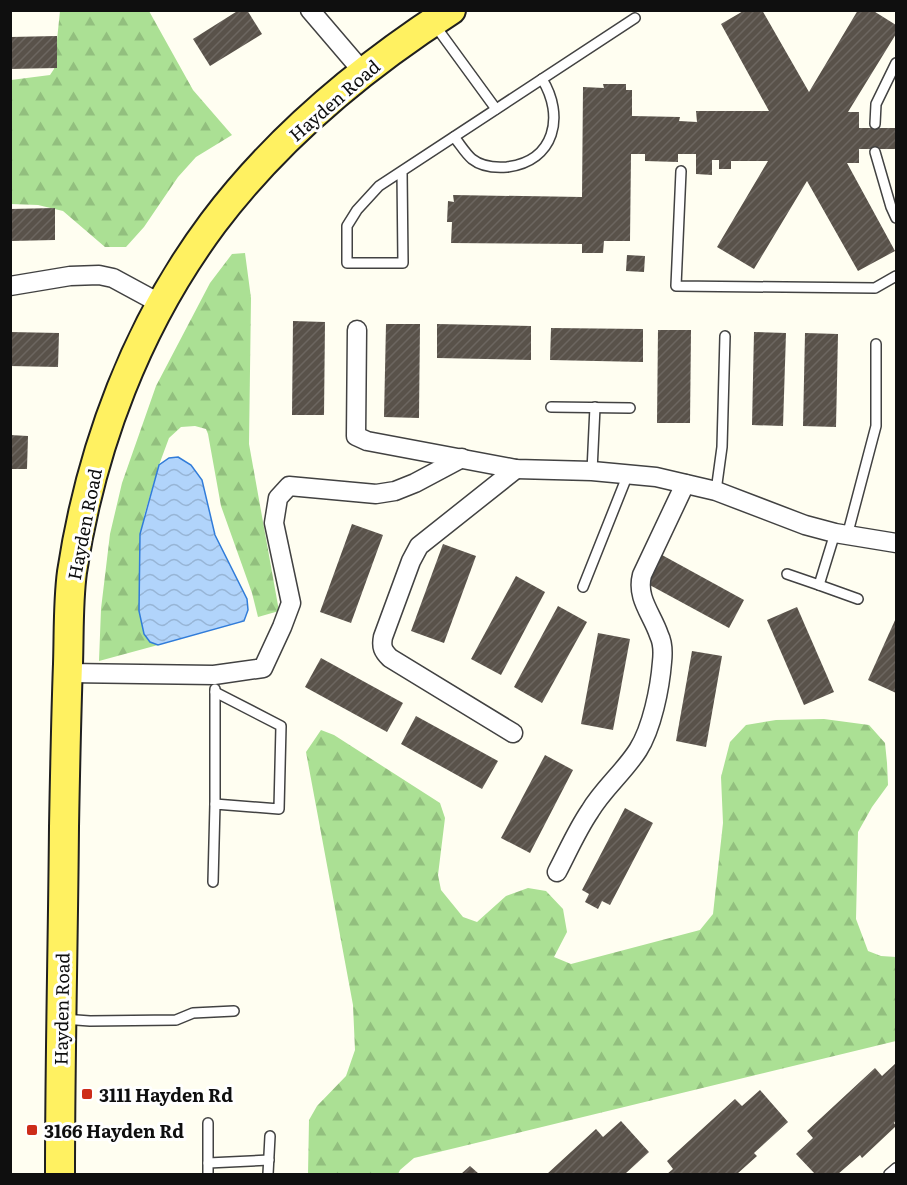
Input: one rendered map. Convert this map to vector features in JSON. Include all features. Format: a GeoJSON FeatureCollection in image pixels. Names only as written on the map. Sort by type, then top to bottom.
{"type":"FeatureCollection","features":[{"type":"Feature","properties":{"kind":"main road","name":"Hayden Road"},"geometry":{"type":"LineString","coordinates":[[60,1174],[66,706],[72,573],[88,489],[100,448],[139,347],[161,304],[213,223],[275,152],[322,106],[363,72],[442,16]]}},
{"type":"Feature","properties":{"kind":"street"},"geometry":{"type":"LineString","coordinates":[[310,10],[363,72]]}},
{"type":"Feature","properties":{"kind":"street"},"geometry":{"type":"LineString","coordinates":[[10,286],[70,276],[99,275],[113,278],[161,304]]}},
{"type":"Feature","properties":{"kind":"street"},"geometry":{"type":"LineString","coordinates":[[357,330],[356,436],[366,441],[516,469],[592,471],[656,477],[716,491],[805,525],[841,535],[897,543]]}},
{"type":"Feature","properties":{"kind":"street"},"geometry":{"type":"LineString","coordinates":[[68,673],[214,683],[263,668],[291,603],[274,523],[278,498],[289,486],[376,494],[395,491],[462,458]]}},
{"type":"Feature","properties":{"kind":"street"},"geometry":{"type":"LineString","coordinates":[[513,733],[390,658],[384,652],[382,645],[411,561],[419,546],[516,469]]}},
{"type":"Feature","properties":{"kind":"street"},"geometry":{"type":"LineString","coordinates":[[557,872],[589,811],[639,750],[650,728],[662,668],[663,651],[660,635],[642,598],[640,582],[685,484]]}},
{"type":"Feature","properties":{"kind":"lane"},"geometry":{"type":"LineString","coordinates":[[442,16],[496,109]]}},
{"type":"Feature","properties":{"kind":"lane"},"geometry":{"type":"LineString","coordinates":[[402,171],[404,263],[347,263],[347,226],[357,210],[379,186],[635,18]]}},
{"type":"Feature","properties":{"kind":"lane"},"geometry":{"type":"LineString","coordinates":[[875,124],[876,104],[897,63]]}},
{"type":"Feature","properties":{"kind":"lane"},"geometry":{"type":"LineString","coordinates":[[454,137],[472,159],[487,167],[515,166],[531,160],[544,150],[552,132],[554,116],[552,99],[542,79]]}},
{"type":"Feature","properties":{"kind":"lane"},"geometry":{"type":"LineString","coordinates":[[875,152],[891,207],[897,218]]}},
{"type":"Feature","properties":{"kind":"lane"},"geometry":{"type":"LineString","coordinates":[[681,171],[676,286],[875,288],[897,276]]}},
{"type":"Feature","properties":{"kind":"lane"},"geometry":{"type":"LineString","coordinates":[[716,491],[722,447],[725,336]]}},
{"type":"Feature","properties":{"kind":"lane"},"geometry":{"type":"LineString","coordinates":[[819,585],[841,535],[876,426],[876,344]]}},
{"type":"Feature","properties":{"kind":"lane"},"geometry":{"type":"LineString","coordinates":[[551,407],[630,408]]}},
{"type":"Feature","properties":{"kind":"lane"},"geometry":{"type":"LineString","coordinates":[[592,471],[595,408]]}},
{"type":"Feature","properties":{"kind":"lane"},"geometry":{"type":"LineString","coordinates":[[583,587],[628,474]]}},
{"type":"Feature","properties":{"kind":"lane"},"geometry":{"type":"LineString","coordinates":[[787,574],[858,599]]}},
{"type":"Feature","properties":{"kind":"lane"},"geometry":{"type":"LineString","coordinates":[[214,683],[281,726],[279,809],[215,804]]}},
{"type":"Feature","properties":{"kind":"lane"},"geometry":{"type":"LineString","coordinates":[[213,882],[214,683]]}},
{"type":"Feature","properties":{"kind":"lane"},"geometry":{"type":"LineString","coordinates":[[61,1019],[176,1020],[194,1013],[234,1011]]}},
{"type":"Feature","properties":{"kind":"lane"},"geometry":{"type":"LineString","coordinates":[[208,1123],[208,1174]]}},
{"type":"Feature","properties":{"kind":"lane"},"geometry":{"type":"LineString","coordinates":[[268,1174],[270,1136]]}},
{"type":"Feature","properties":{"kind":"lane"},"geometry":{"type":"LineString","coordinates":[[208,1163],[269,1160]]}},
{"type":"Feature","properties":{"kind":"lane"},"geometry":{"type":"LineString","coordinates":[[889,1174],[897,1168]]}},
{"type":"Feature","properties":{"kind":"green space"},"geometry":{"type":"Polygon","coordinates":[[[60,11],[149,11],[193,90],[232,135],[196,157],[178,177],[144,227],[126,247],[105,247],[63,211],[38,205],[11,204],[11,80],[50,75],[54,69],[60,11]]]}},
{"type":"Feature","properties":{"kind":"green space"},"geometry":{"type":"Polygon","coordinates":[[[245,253],[251,298],[249,444],[279,611],[258,617],[252,593],[221,506],[206,429],[195,426],[181,427],[169,438],[144,516],[150,642],[158,645],[99,661],[101,609],[110,534],[122,483],[156,386],[210,283],[232,254],[245,253]]]}},
{"type":"Feature","properties":{"kind":"green space"},"geometry":{"type":"Polygon","coordinates":[[[824,719],[869,725],[885,743],[888,785],[858,832],[856,919],[868,951],[881,956],[896,957],[896,1041],[414,1158],[398,1174],[308,1174],[309,1120],[317,1106],[346,1076],[355,1050],[353,1005],[306,752],[321,730],[334,735],[440,803],[445,818],[438,875],[441,890],[463,917],[477,922],[506,896],[528,888],[546,891],[563,909],[567,932],[554,957],[571,964],[700,930],[713,914],[723,823],[721,777],[730,742],[746,725],[776,720],[824,719]]]}},
{"type":"Feature","properties":{"kind":"water"},"geometry":{"type":"Polygon","coordinates":[[[178,457],[191,465],[202,480],[215,535],[247,599],[248,610],[244,621],[158,645],[150,642],[144,634],[139,611],[140,534],[159,465],[169,458],[178,457]]]}},
{"type":"Feature","properties":{"kind":"building"},"geometry":{"type":"Polygon","coordinates":[[[239,10],[247,10],[262,34],[210,66],[193,39],[239,10]]]}},
{"type":"Feature","properties":{"kind":"building"},"geometry":{"type":"Polygon","coordinates":[[[745,10],[762,10],[809,92],[858,10],[872,10],[896,25],[896,34],[848,112],[859,112],[859,128],[895,128],[895,149],[859,149],[859,163],[847,163],[895,251],[858,271],[807,181],[754,269],[717,247],[768,161],[731,161],[731,169],[719,169],[719,160],[712,160],[712,175],[696,174],[696,154],[678,154],[678,162],[645,161],[645,154],[631,154],[630,241],[604,241],[603,253],[582,253],[582,244],[451,243],[452,222],[447,222],[448,201],[454,202],[453,195],[582,197],[583,87],[604,88],[603,84],[626,84],[626,90],[632,90],[632,116],[680,117],[679,121],[697,122],[696,111],[769,111],[721,24],[745,10]]]}},
{"type":"Feature","properties":{"kind":"building"},"geometry":{"type":"Polygon","coordinates":[[[57,36],[57,68],[10,69],[10,37],[57,36]]]}},
{"type":"Feature","properties":{"kind":"building"},"geometry":{"type":"Polygon","coordinates":[[[55,208],[55,240],[10,241],[10,209],[55,208]]]}},
{"type":"Feature","properties":{"kind":"building"},"geometry":{"type":"Polygon","coordinates":[[[627,255],[645,256],[644,272],[626,271],[627,255]]]}},
{"type":"Feature","properties":{"kind":"building"},"geometry":{"type":"Polygon","coordinates":[[[293,321],[325,322],[324,415],[292,415],[293,321]]]}},
{"type":"Feature","properties":{"kind":"building"},"geometry":{"type":"Polygon","coordinates":[[[386,324],[420,324],[419,418],[384,417],[386,324]]]}},
{"type":"Feature","properties":{"kind":"building"},"geometry":{"type":"Polygon","coordinates":[[[437,324],[531,326],[531,360],[437,358],[437,324]]]}},
{"type":"Feature","properties":{"kind":"building"},"geometry":{"type":"Polygon","coordinates":[[[551,328],[643,329],[643,362],[550,360],[551,328]]]}},
{"type":"Feature","properties":{"kind":"building"},"geometry":{"type":"Polygon","coordinates":[[[658,330],[691,330],[690,423],[657,423],[658,330]]]}},
{"type":"Feature","properties":{"kind":"building"},"geometry":{"type":"Polygon","coordinates":[[[10,332],[59,333],[58,367],[10,366],[10,332]]]}},
{"type":"Feature","properties":{"kind":"building"},"geometry":{"type":"Polygon","coordinates":[[[754,332],[786,333],[783,426],[752,425],[754,332]]]}},
{"type":"Feature","properties":{"kind":"building"},"geometry":{"type":"Polygon","coordinates":[[[805,333],[838,334],[836,427],[803,426],[805,333]]]}},
{"type":"Feature","properties":{"kind":"building"},"geometry":{"type":"Polygon","coordinates":[[[10,435],[28,436],[27,469],[10,469],[10,435]]]}},
{"type":"Feature","properties":{"kind":"building"},"geometry":{"type":"Polygon","coordinates":[[[352,524],[383,535],[351,623],[320,612],[352,524]]]}},
{"type":"Feature","properties":{"kind":"building"},"geometry":{"type":"Polygon","coordinates":[[[443,544],[476,556],[444,643],[411,631],[443,544]]]}},
{"type":"Feature","properties":{"kind":"building"},"geometry":{"type":"Polygon","coordinates":[[[662,555],[744,600],[729,628],[646,583],[662,555]]]}},
{"type":"Feature","properties":{"kind":"building"},"geometry":{"type":"Polygon","coordinates":[[[516,576],[545,592],[501,675],[471,659],[516,576]]]}},
{"type":"Feature","properties":{"kind":"building"},"geometry":{"type":"Polygon","coordinates":[[[558,606],[587,622],[542,703],[514,687],[558,606]]]}},
{"type":"Feature","properties":{"kind":"building"},"geometry":{"type":"Polygon","coordinates":[[[797,607],[834,692],[804,705],[767,620],[797,607]]]}},
{"type":"Feature","properties":{"kind":"building"},"geometry":{"type":"Polygon","coordinates":[[[896,618],[896,693],[868,680],[896,618]]]}},
{"type":"Feature","properties":{"kind":"building"},"geometry":{"type":"Polygon","coordinates":[[[598,633],[630,639],[613,730],[581,724],[598,633]]]}},
{"type":"Feature","properties":{"kind":"building"},"geometry":{"type":"Polygon","coordinates":[[[692,651],[722,656],[706,747],[676,741],[692,651]]]}},
{"type":"Feature","properties":{"kind":"building"},"geometry":{"type":"Polygon","coordinates":[[[321,658],[403,703],[387,732],[305,687],[321,658]]]}},
{"type":"Feature","properties":{"kind":"building"},"geometry":{"type":"Polygon","coordinates":[[[416,716],[498,761],[482,789],[401,744],[416,716]]]}},
{"type":"Feature","properties":{"kind":"building"},"geometry":{"type":"Polygon","coordinates":[[[545,755],[573,770],[530,853],[501,838],[545,755]]]}},
{"type":"Feature","properties":{"kind":"building"},"geometry":{"type":"Polygon","coordinates":[[[625,808],[653,823],[610,905],[602,901],[598,909],[585,902],[589,894],[582,890],[625,808]]]}},
{"type":"Feature","properties":{"kind":"building"},"geometry":{"type":"Polygon","coordinates":[[[896,1063],[896,1120],[894,1123],[896,1126],[862,1158],[860,1155],[838,1174],[815,1174],[796,1154],[813,1138],[807,1131],[875,1068],[882,1076],[896,1063]]]}},
{"type":"Feature","properties":{"kind":"building"},"geometry":{"type":"Polygon","coordinates":[[[760,1090],[788,1122],[754,1153],[757,1156],[737,1174],[667,1174],[673,1169],[667,1161],[735,1099],[742,1106],[760,1090]]]}},
{"type":"Feature","properties":{"kind":"building"},"geometry":{"type":"Polygon","coordinates":[[[621,1121],[649,1152],[625,1174],[547,1174],[596,1129],[603,1137],[621,1121]]]}},
{"type":"Feature","properties":{"kind":"building"},"geometry":{"type":"Polygon","coordinates":[[[470,1166],[479,1174],[461,1174],[470,1166]]]}},
{"type":"Feature","properties":{"kind":"place","name":"3111 Hayden Rd"},"geometry":{"type":"Point","coordinates":[87,1094]}},
{"type":"Feature","properties":{"kind":"place","name":"3166 Hayden Rd"},"geometry":{"type":"Point","coordinates":[32,1130]}}]}
